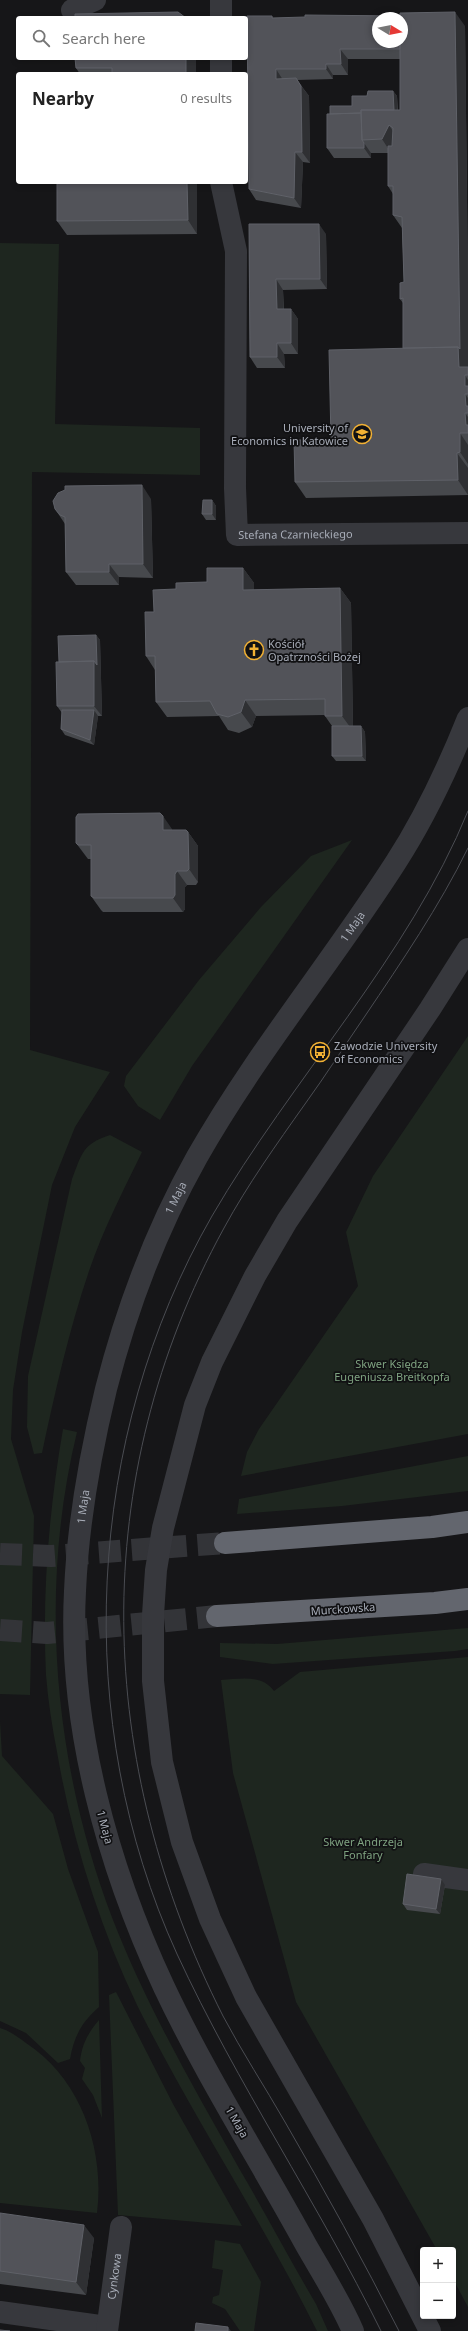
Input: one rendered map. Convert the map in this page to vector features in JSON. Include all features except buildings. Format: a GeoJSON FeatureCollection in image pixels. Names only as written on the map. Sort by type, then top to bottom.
{"type":"FeatureCollection","features":[{"type":"Feature","properties":{"kind":"highway"},"geometry":{"type":"LineString","coordinates":[[225,1543],[432,1527],[468,1522]]}},
{"type":"Feature","properties":{"kind":"highway","name":"Murckowska"},"geometry":{"type":"LineString","coordinates":[[217,1616],[435,1603],[468,1599]]}},
{"type":"Feature","properties":{"kind":"street"},"geometry":{"type":"LineString","coordinates":[[72,10],[95,0]]}},
{"type":"Feature","properties":{"kind":"street"},"geometry":{"type":"LineString","coordinates":[[221,0],[221,16]]}},
{"type":"Feature","properties":{"kind":"street"},"geometry":{"type":"LineString","coordinates":[[221,60],[221,72]]}},
{"type":"Feature","properties":{"kind":"street","name":"Stefana Czarnieckiego"},"geometry":{"type":"LineString","coordinates":[[221,184],[236,251],[235,488],[237,535],[468,533]]}},
{"type":"Feature","properties":{"kind":"street","name":"1 Maja"},"geometry":{"type":"LineString","coordinates":[[353,2331],[175,2010],[128,1900],[98,1802],[86,1742],[77,1669],[75,1588],[81,1515],[95,1434],[117,1344],[142,1272],[159,1229],[179,1189],[225,1108],[279,1027],[338,947],[398,858],[433,796],[468,718]]}},
{"type":"Feature","properties":{"kind":"street"},"geometry":{"type":"LineString","coordinates":[[430,2331],[373,2219],[246,1997],[210,1919],[182,1842],[162,1762],[153,1681],[153,1622],[156,1570],[163,1528],[193,1412],[212,1362],[255,1276],[284,1226],[430,1009],[468,949]]}},
{"type":"Feature","properties":{"kind":"street"},"geometry":{"type":"LineString","coordinates":[[424,1874],[468,1880]]}},
{"type":"Feature","properties":{"kind":"street","name":"Cynkowa"},"geometry":{"type":"LineString","coordinates":[[0,2312],[107,2329],[121,2227]]}},
{"type":"Feature","properties":{"kind":"green space"},"geometry":{"type":"Polygon","coordinates":[[[0,243],[59,244],[55,424],[200,428],[200,475],[32,472],[30,1050],[110,1072],[75,1127],[52,1185],[22,1332],[13,1390],[11,1439],[34,1516],[30,1695],[0,1694],[0,243]]]}},
{"type":"Feature","properties":{"kind":"green space"},"geometry":{"type":"Polygon","coordinates":[[[352,840],[192,1066],[160,1120],[138,1106],[124,1086],[126,1076],[199,980],[261,907],[311,856],[352,840]]]}},
{"type":"Feature","properties":{"kind":"green space","name":"Skwer Księdza Eugeniusza Breitkopfa"},"geometry":{"type":"Polygon","coordinates":[[[468,1036],[468,1434],[241,1476],[247,1452],[259,1429],[358,1286],[346,1232],[373,1176],[468,1036]]]}},
{"type":"Feature","properties":{"kind":"green space"},"geometry":{"type":"Polygon","coordinates":[[[110,1135],[142,1152],[107,1226],[89,1271],[57,1384],[42,1453],[34,1454],[27,1427],[28,1376],[72,1179],[81,1156],[88,1146],[101,1138],[110,1135]]]}},
{"type":"Feature","properties":{"kind":"green space"},"geometry":{"type":"Polygon","coordinates":[[[63,1429],[77,1432],[65,1493],[58,1555],[56,1617],[58,1679],[65,1740],[77,1801],[93,1861],[113,1920],[126,1952],[156,2016],[206,2109],[316,2304],[328,2331],[317,2331],[296,2290],[158,2046],[123,1975],[88,1881],[70,1817],[63,1785],[50,1714],[46,1675],[45,1613],[50,1521],[63,1429]]]}},
{"type":"Feature","properties":{"kind":"green space"},"geometry":{"type":"Polygon","coordinates":[[[468,1456],[468,1491],[342,1506],[237,1514],[239,1499],[468,1456]]]}},
{"type":"Feature","properties":{"kind":"green space"},"geometry":{"type":"Polygon","coordinates":[[[468,1628],[468,1649],[455,1651],[273,1664],[220,1657],[220,1643],[277,1644],[468,1628]]]}},
{"type":"Feature","properties":{"kind":"green space","name":"Skwer Andrzeja Fonfary"},"geometry":{"type":"Polygon","coordinates":[[[468,1657],[468,2307],[456,2285],[456,2247],[435,2247],[296,2002],[233,1773],[221,1680],[257,1680],[263,1682],[274,1691],[300,1672],[468,1657]]]}},
{"type":"Feature","properties":{"kind":"green space"},"geometry":{"type":"Polygon","coordinates":[[[0,1721],[2,1756],[53,1814],[68,1869],[98,1952],[99,2007],[83,2024],[76,2036],[70,2059],[58,2063],[26,2033],[0,2021],[0,1721]]]}},
{"type":"Feature","properties":{"kind":"green space"},"geometry":{"type":"Polygon","coordinates":[[[116,1992],[173,2104],[242,2226],[118,2215],[109,1995],[116,1992]]]}},
{"type":"Feature","properties":{"kind":"green space"},"geometry":{"type":"Polygon","coordinates":[[[99,2020],[102,2118],[93,2095],[82,2079],[85,2068],[80,2061],[82,2049],[86,2039],[99,2020]]]}},
{"type":"Feature","properties":{"kind":"green space"},"geometry":{"type":"Polygon","coordinates":[[[0,2028],[17,2036],[45,2058],[61,2076],[75,2096],[93,2141],[99,2189],[97,2213],[0,2203],[0,2028]]]}},
{"type":"Feature","properties":{"kind":"green space"},"geometry":{"type":"Polygon","coordinates":[[[215,2240],[240,2244],[261,2282],[254,2331],[240,2331],[225,2309],[212,2303],[213,2297],[219,2295],[223,2270],[212,2268],[215,2240]]]}},
{"type":"Feature","properties":{"kind":"tunnel"},"geometry":{"type":"LineString","coordinates":[[0,1554],[51,1556],[225,1543]]}},
{"type":"Feature","properties":{"kind":"tunnel"},"geometry":{"type":"LineString","coordinates":[[0,1630],[47,1633],[217,1616]]}},
{"type":"Feature","properties":{"kind":"tram line"},"geometry":{"type":"LineString","coordinates":[[381,2331],[357,2283],[251,2097],[200,2002],[177,1954],[143,1865],[120,1772],[108,1677],[107,1581],[117,1485],[138,1392],[170,1302],[212,1216],[243,1165],[382,967],[414,916],[443,864],[468,811]]}},
{"type":"Feature","properties":{"kind":"tram line"},"geometry":{"type":"LineString","coordinates":[[399,2331],[329,2200],[223,2016],[181,1920],[150,1822],[131,1722],[124,1622],[129,1521],[148,1422],[179,1324],[224,1228],[243,1196],[406,954],[445,891],[468,848]]}},
{"type":"Feature","properties":{"kind":"place","name":"University of Economics in Katowice"},"geometry":{"type":"Point","coordinates":[362,434]}},
{"type":"Feature","properties":{"kind":"place","name":"Kościół Opatrzności Bożej"},"geometry":{"type":"Point","coordinates":[254,650]}},
{"type":"Feature","properties":{"kind":"place","name":"Zawodzie University of Economics"},"geometry":{"type":"Point","coordinates":[320,1052]}}]}
